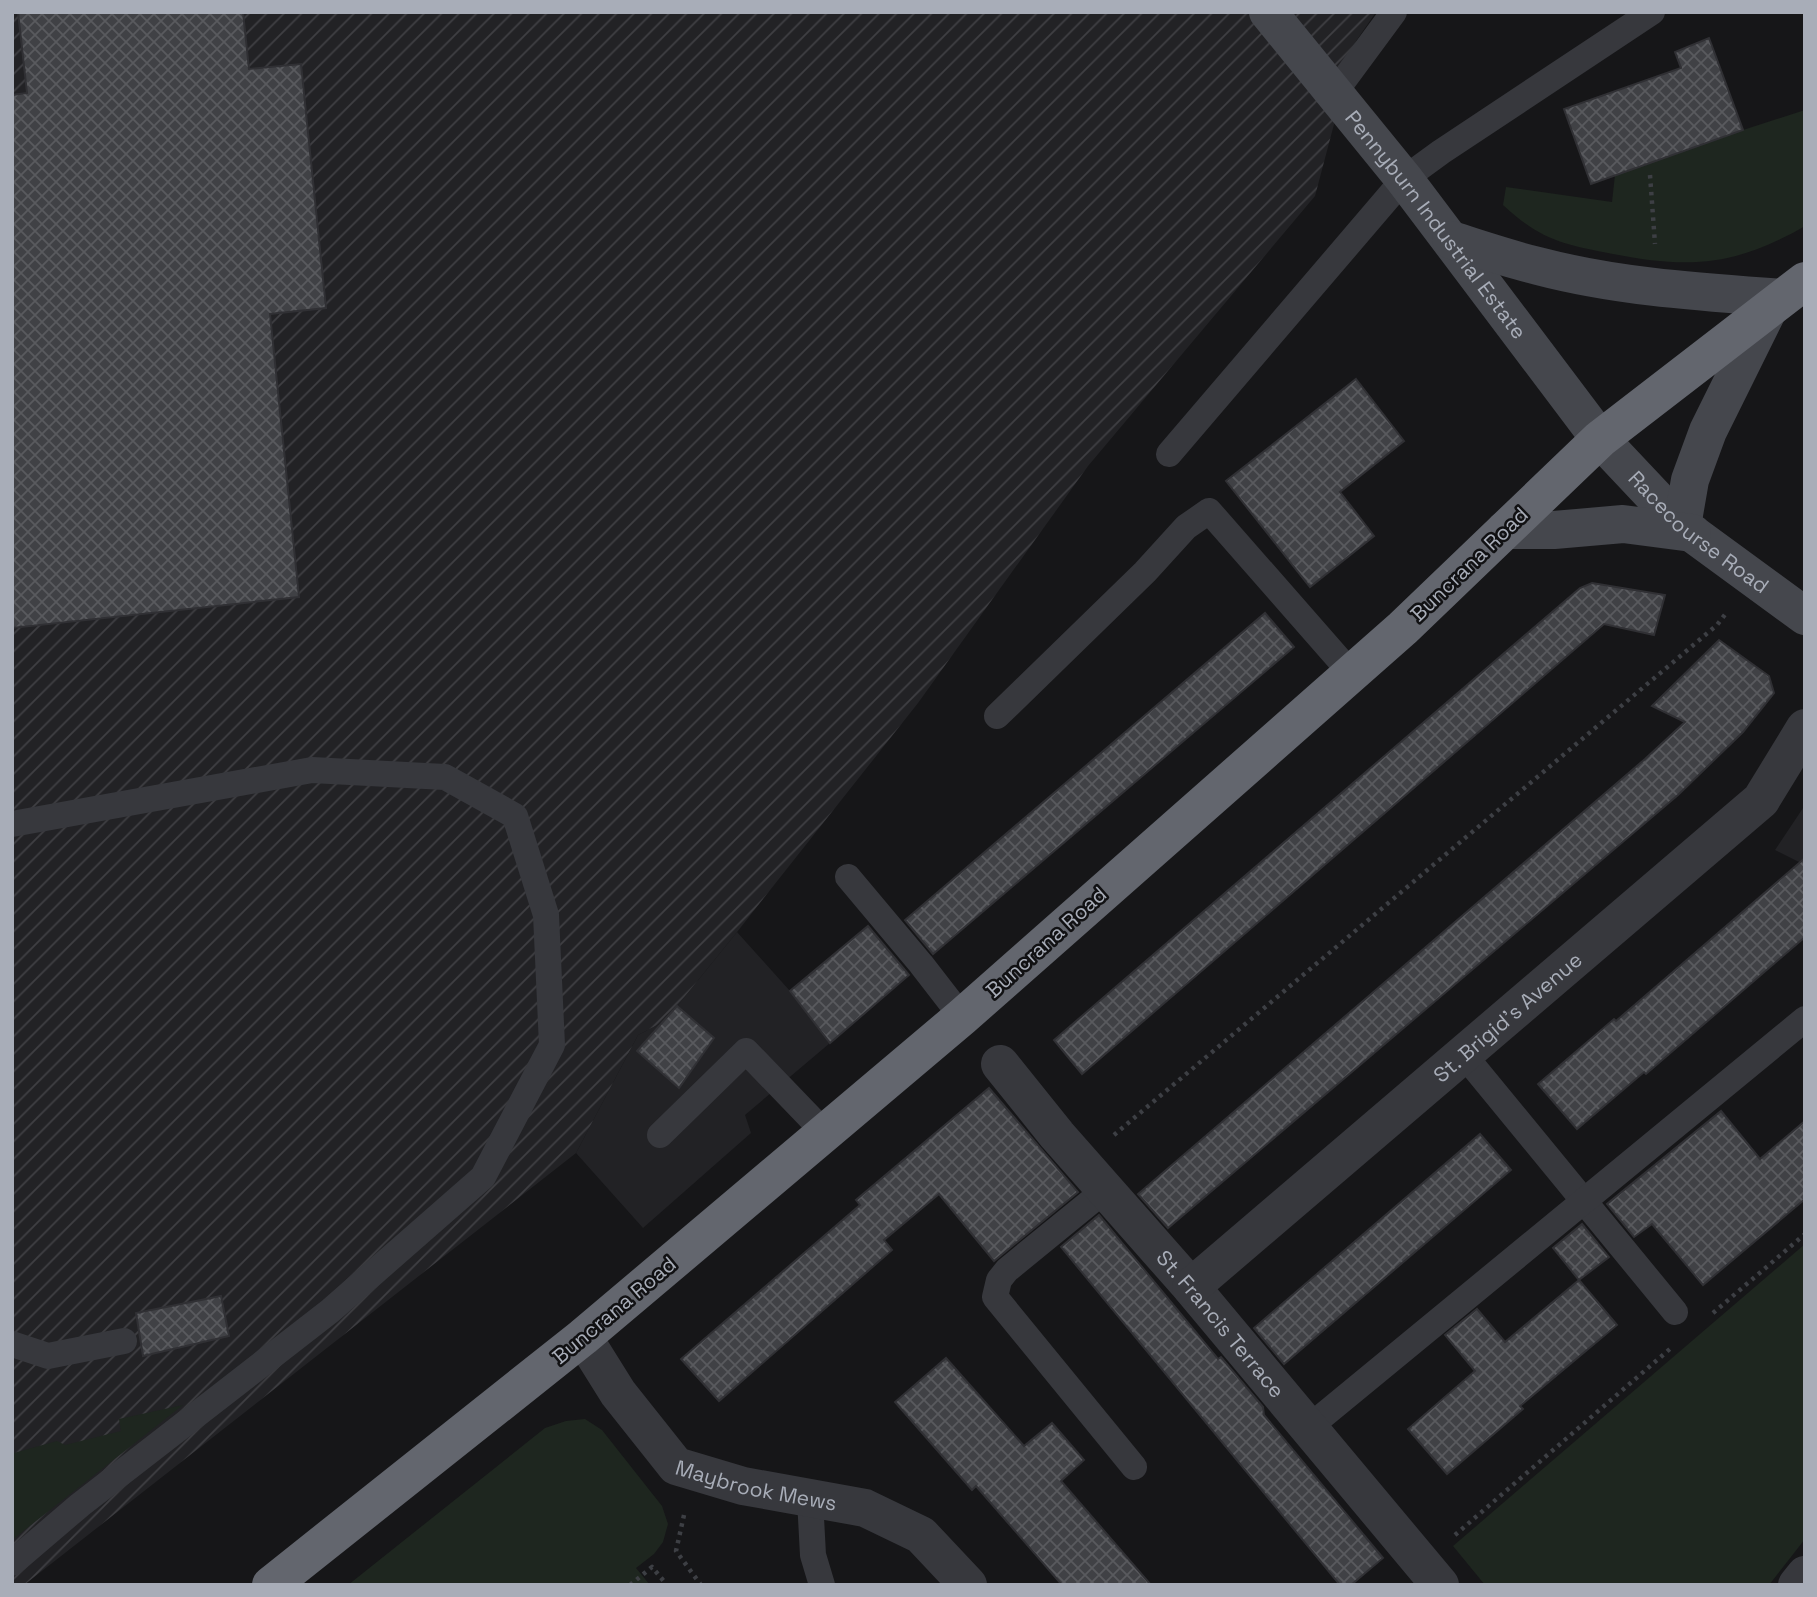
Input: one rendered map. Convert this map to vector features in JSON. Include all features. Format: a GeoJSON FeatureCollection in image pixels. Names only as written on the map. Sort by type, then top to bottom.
{"type":"FeatureCollection","features":[{"type":"Feature","properties":{"kind":"highway","name":"Buncrana Road"},"geometry":{"type":"LineString","coordinates":[[271,1585],[583,1337],[962,1017],[1403,628],[1600,439],[1785,297]]}},
{"type":"Feature","properties":{"kind":"street","name":"Pennyburn Industrial Estate"},"geometry":{"type":"LineString","coordinates":[[1268,12],[1404,179],[1600,439]]}},
{"type":"Feature","properties":{"kind":"street"},"geometry":{"type":"LineString","coordinates":[[1451,240],[1539,267],[1600,279],[1658,287],[1785,297],[1709,431],[1690,480],[1687,530],[1623,524],[1554,530],[1505,530]]}},
{"type":"Feature","properties":{"kind":"street","name":"Racecourse Road"},"geometry":{"type":"LineString","coordinates":[[1600,439],[1687,530],[1805,615]]}},
{"type":"Feature","properties":{"kind":"street","name":"St. Brigid's Avenue"},"geometry":{"type":"LineString","coordinates":[[1191,1287],[1761,800],[1805,728]]}},
{"type":"Feature","properties":{"kind":"street","name":"St. Francis Terrace"},"geometry":{"type":"LineString","coordinates":[[1000,1065],[1191,1287],[1431,1574]]}},
{"type":"Feature","properties":{"kind":"street","name":"Maybrook Mews"},"geometry":{"type":"LineString","coordinates":[[583,1337],[618,1392],[676,1466],[743,1486],[865,1508],[921,1535],[968,1585]]}},
{"type":"Feature","properties":{"kind":"street"},"geometry":{"type":"LineString","coordinates":[[1797,1585],[1805,1575]]}},
{"type":"Feature","properties":{"kind":"lane"},"geometry":{"type":"LineString","coordinates":[[1335,92],[1394,12]]}},
{"type":"Feature","properties":{"kind":"lane"},"geometry":{"type":"LineString","coordinates":[[1169,454],[1404,179],[1651,12]]}},
{"type":"Feature","properties":{"kind":"lane"},"geometry":{"type":"LineString","coordinates":[[997,716],[1146,572],[1186,527],[1209,511],[1351,673]]}},
{"type":"Feature","properties":{"kind":"lane"},"geometry":{"type":"LineString","coordinates":[[12,824],[312,770],[445,777],[514,816],[547,915],[552,1045],[483,1177],[330,1311],[80,1505],[12,1563]]}},
{"type":"Feature","properties":{"kind":"lane"},"geometry":{"type":"LineString","coordinates":[[848,877],[962,1017]]}},
{"type":"Feature","properties":{"kind":"lane"},"geometry":{"type":"LineString","coordinates":[[1308,1428],[1805,1019]]}},
{"type":"Feature","properties":{"kind":"lane"},"geometry":{"type":"LineString","coordinates":[[660,1135],[746,1051],[825,1133]]}},
{"type":"Feature","properties":{"kind":"lane"},"geometry":{"type":"LineString","coordinates":[[1464,1055],[1675,1312]]}},
{"type":"Feature","properties":{"kind":"lane"},"geometry":{"type":"LineString","coordinates":[[1093,1176],[1007,1270],[999,1280],[995,1297],[1134,1467]]}},
{"type":"Feature","properties":{"kind":"lane"},"geometry":{"type":"LineString","coordinates":[[12,1344],[48,1356],[124,1341]]}},
{"type":"Feature","properties":{"kind":"lane"},"geometry":{"type":"LineString","coordinates":[[810,1499],[813,1555],[822,1585]]}},
{"type":"Feature","properties":{"kind":"path"},"geometry":{"type":"LineString","coordinates":[[1650,175],[1658,287]]}},
{"type":"Feature","properties":{"kind":"path"},"geometry":{"type":"LineString","coordinates":[[1093,1176],[1717,625],[1753,578]]}},
{"type":"Feature","properties":{"kind":"path"},"geometry":{"type":"LineString","coordinates":[[1710,1315],[1805,1234]]}},
{"type":"Feature","properties":{"kind":"path"},"geometry":{"type":"LineString","coordinates":[[1431,1574],[1679,1342]]}},
{"type":"Feature","properties":{"kind":"path"},"geometry":{"type":"LineString","coordinates":[[676,1466],[685,1511],[676,1551],[701,1585]]}},
{"type":"Feature","properties":{"kind":"path"},"geometry":{"type":"LineString","coordinates":[[630,1585],[652,1567],[667,1585]]}},
{"type":"Feature","properties":{"kind":"shaded area"},"geometry":{"type":"Polygon","coordinates":[[[12,12],[1376,12],[1356,41],[1315,196],[1088,466],[918,703],[737,932],[665,1021],[638,1035],[576,1153],[24,1585],[12,1585],[12,12]]]}},
{"type":"Feature","properties":{"kind":"shaded area"},"geometry":{"type":"Polygon","coordinates":[[[1805,110],[1805,226],[1757,249],[1712,261],[1666,262],[1641,259],[1554,239],[1530,226],[1503,205],[1506,187],[1612,202],[1615,175],[1805,110]]]}},
{"type":"Feature","properties":{"kind":"shaded area"},"geometry":{"type":"Polygon","coordinates":[[[1805,805],[1805,865],[1775,850],[1805,805]]]}},
{"type":"Feature","properties":{"kind":"shaded area"},"geometry":{"type":"Polygon","coordinates":[[[737,932],[790,991],[830,1043],[745,1115],[751,1133],[643,1228],[576,1153],[638,1035],[665,1021],[737,932]]]}},
{"type":"Feature","properties":{"kind":"shaded area"},"geometry":{"type":"Polygon","coordinates":[[[1805,1244],[1805,1539],[1769,1585],[1485,1585],[1453,1546],[1805,1244]]]}},
{"type":"Feature","properties":{"kind":"shaded area"},"geometry":{"type":"Polygon","coordinates":[[[183,1405],[12,1540],[14,1453],[57,1441],[65,1445],[121,1431],[119,1419],[183,1405]]]}},
{"type":"Feature","properties":{"kind":"shaded area"},"geometry":{"type":"Polygon","coordinates":[[[585,1419],[602,1430],[662,1506],[668,1524],[663,1542],[654,1554],[636,1568],[650,1585],[348,1585],[545,1428],[566,1421],[585,1419]]]}},
{"type":"Feature","properties":{"kind":"building"},"geometry":{"type":"Polygon","coordinates":[[[18,12],[243,12],[249,69],[301,64],[326,308],[270,314],[299,597],[12,628],[12,95],[27,93],[18,12]]]}},
{"type":"Feature","properties":{"kind":"building"},"geometry":{"type":"Polygon","coordinates":[[[1709,38],[1743,130],[1591,184],[1564,109],[1681,68],[1675,52],[1709,38]]]}},
{"type":"Feature","properties":{"kind":"building"},"geometry":{"type":"Polygon","coordinates":[[[1356,379],[1404,441],[1340,492],[1374,536],[1310,587],[1226,481],[1356,379]]]}},
{"type":"Feature","properties":{"kind":"building"},"geometry":{"type":"Polygon","coordinates":[[[1592,583],[1665,595],[1654,635],[1604,624],[1082,1074],[1054,1040],[1580,588],[1592,583]]]}},
{"type":"Feature","properties":{"kind":"building"},"geometry":{"type":"Polygon","coordinates":[[[1265,613],[1294,647],[933,954],[905,920],[1265,613]]]}},
{"type":"Feature","properties":{"kind":"building"},"geometry":{"type":"Polygon","coordinates":[[[1719,640],[1769,676],[1774,693],[1743,732],[1678,795],[1168,1228],[1138,1194],[1685,722],[1652,706],[1719,640]]]}},
{"type":"Feature","properties":{"kind":"building"},"geometry":{"type":"Polygon","coordinates":[[[1805,858],[1805,937],[1646,1074],[1644,1072],[1577,1129],[1538,1084],[1614,1019],[1616,1021],[1805,858]]]}},
{"type":"Feature","properties":{"kind":"building"},"geometry":{"type":"Polygon","coordinates":[[[868,926],[909,975],[830,1043],[790,991],[868,926]]]}},
{"type":"Feature","properties":{"kind":"building"},"geometry":{"type":"Polygon","coordinates":[[[677,1006],[714,1038],[679,1088],[637,1051],[677,1006]]]}},
{"type":"Feature","properties":{"kind":"building"},"geometry":{"type":"Polygon","coordinates":[[[989,1088],[1078,1192],[994,1261],[939,1194],[884,1240],[892,1250],[719,1401],[681,1359],[860,1205],[856,1200],[989,1088]]]}},
{"type":"Feature","properties":{"kind":"building"},"geometry":{"type":"Polygon","coordinates":[[[1721,1111],[1760,1159],[1805,1121],[1805,1199],[1703,1285],[1652,1224],[1634,1237],[1607,1204],[1721,1111]]]}},
{"type":"Feature","properties":{"kind":"building"},"geometry":{"type":"Polygon","coordinates":[[[1480,1134],[1511,1170],[1284,1364],[1254,1328],[1480,1134]]]}},
{"type":"Feature","properties":{"kind":"building"},"geometry":{"type":"Polygon","coordinates":[[[1099,1215],[1218,1359],[1221,1357],[1263,1407],[1264,1415],[1383,1558],[1351,1585],[1340,1585],[1061,1247],[1099,1215]]]}},
{"type":"Feature","properties":{"kind":"building"},"geometry":{"type":"Polygon","coordinates":[[[1582,1224],[1609,1257],[1579,1280],[1553,1248],[1582,1224]]]}},
{"type":"Feature","properties":{"kind":"building"},"geometry":{"type":"Polygon","coordinates":[[[1579,1280],[1617,1325],[1520,1406],[1523,1409],[1447,1474],[1408,1429],[1475,1371],[1445,1335],[1477,1309],[1505,1342],[1579,1280]]]}},
{"type":"Feature","properties":{"kind":"building"},"geometry":{"type":"Polygon","coordinates":[[[221,1296],[229,1336],[143,1356],[136,1313],[221,1296]]]}},
{"type":"Feature","properties":{"kind":"building"},"geometry":{"type":"Polygon","coordinates":[[[946,1358],[1024,1446],[1052,1423],[1084,1460],[1061,1481],[1151,1585],[1062,1585],[976,1486],[972,1490],[895,1402],[946,1358]]]}}]}
